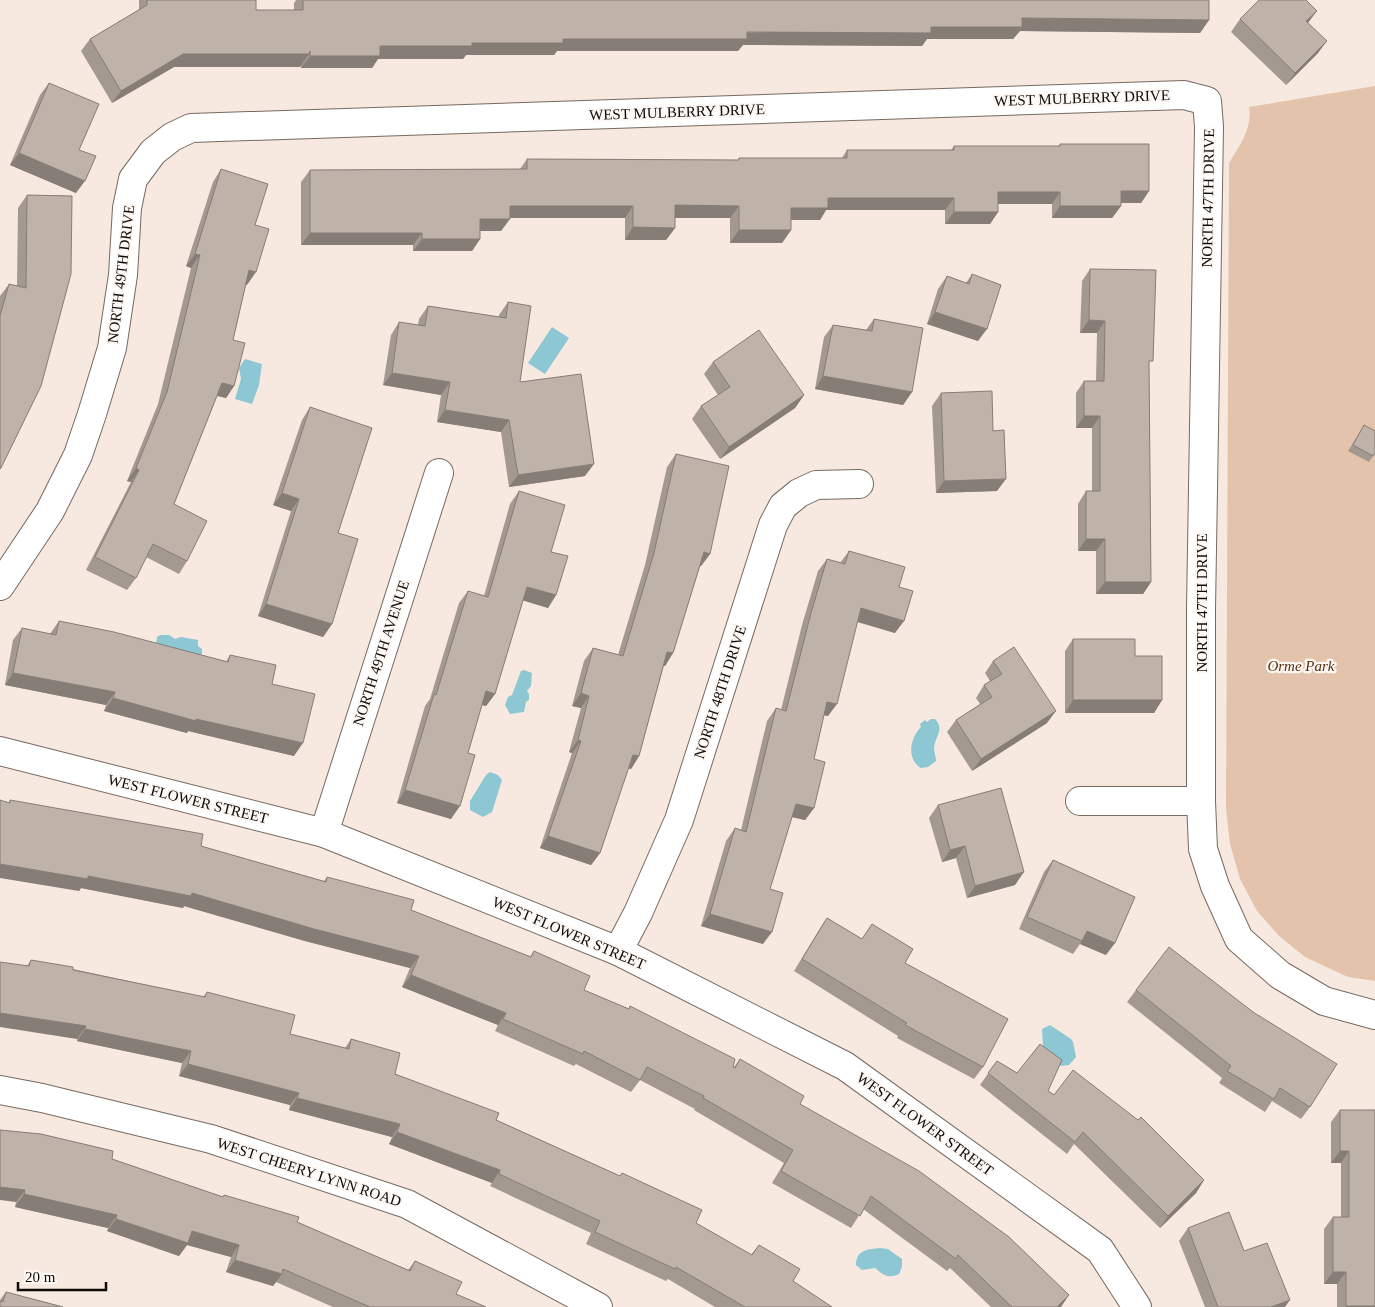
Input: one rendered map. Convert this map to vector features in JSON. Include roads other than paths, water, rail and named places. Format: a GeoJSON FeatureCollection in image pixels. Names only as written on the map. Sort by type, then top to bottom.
{"type":"FeatureCollection","features":[{"type":"Feature","properties":{"kind":"street","name":"WEST MULBERRY DRIVE"},"geometry":{"type":"LineString","coordinates":[[153,152],[172,137],[191,128],[1184,95],[1207,101]]}},
{"type":"Feature","properties":{"kind":"street","name":"NORTH 47TH DRIVE"},"geometry":{"type":"LineString","coordinates":[[1207,101],[1209,128],[1202,504],[1201,801],[1203,848],[1215,886],[1239,939],[1280,975],[1324,1002],[1375,1015]]}},
{"type":"Feature","properties":{"kind":"street","name":"NORTH 49TH DRIVE"},"geometry":{"type":"LineString","coordinates":[[0,586],[50,511],[78,455],[112,348],[123,275],[127,208],[133,179],[153,152]]}},
{"type":"Feature","properties":{"kind":"street","name":"NORTH 49TH AVENUE"},"geometry":{"type":"LineString","coordinates":[[324,833],[439,472]]}},
{"type":"Feature","properties":{"kind":"street","name":"NORTH 48TH DRIVE"},"geometry":{"type":"LineString","coordinates":[[618,951],[638,913],[678,820],[773,525],[783,506],[799,493],[816,485],[859,484]]}},
{"type":"Feature","properties":{"kind":"street","name":"WEST FLOWER STREET"},"geometry":{"type":"LineString","coordinates":[[0,752],[324,833],[618,951],[845,1066],[1100,1250],[1137,1307]]}},
{"type":"Feature","properties":{"kind":"street"},"geometry":{"type":"LineString","coordinates":[[1080,801],[1201,801]]}},
{"type":"Feature","properties":{"kind":"street","name":"WEST CHEERY LYNN ROAD"},"geometry":{"type":"LineString","coordinates":[[0,1090],[42,1098],[211,1139],[407,1204],[598,1307]]}},
{"type":"Feature","properties":{"kind":"water"},"geometry":{"type":"Polygon","coordinates":[[[552,327],[569,338],[545,374],[528,363],[552,327]]]}},
{"type":"Feature","properties":{"kind":"water"},"geometry":{"type":"Polygon","coordinates":[[[245,359],[262,364],[259,385],[252,404],[235,399],[241,379],[239,368],[245,359]]]}},
{"type":"Feature","properties":{"kind":"water"},"geometry":{"type":"Polygon","coordinates":[[[169,635],[175,639],[181,637],[198,640],[198,646],[202,649],[202,654],[199,657],[156,645],[157,637],[169,635]]]}},
{"type":"Feature","properties":{"kind":"water"},"geometry":{"type":"Polygon","coordinates":[[[524,670],[532,673],[531,686],[527,691],[529,700],[526,702],[524,712],[510,714],[505,705],[508,697],[512,695],[521,671],[524,670]]]}},
{"type":"Feature","properties":{"kind":"water"},"geometry":{"type":"Polygon","coordinates":[[[935,719],[939,726],[939,733],[934,748],[936,761],[928,767],[921,768],[913,759],[912,742],[921,727],[920,724],[925,720],[927,722],[935,719]]]}},
{"type":"Feature","properties":{"kind":"water"},"geometry":{"type":"Polygon","coordinates":[[[490,772],[498,775],[502,780],[492,812],[483,817],[470,810],[470,801],[486,775],[490,772]]]}},
{"type":"Feature","properties":{"kind":"water"},"geometry":{"type":"Polygon","coordinates":[[[1050,1025],[1073,1042],[1076,1057],[1069,1065],[1061,1066],[1043,1046],[1042,1029],[1050,1025]]]}},
{"type":"Feature","properties":{"kind":"water"},"geometry":{"type":"Polygon","coordinates":[[[880,1248],[888,1249],[902,1259],[902,1267],[899,1274],[889,1276],[875,1268],[862,1270],[856,1265],[860,1253],[880,1248]]]}},
{"type":"Feature","properties":{"kind":"park label","name":"Orme Park"},"geometry":{"type":"Point","coordinates":[1301,666]}}]}
